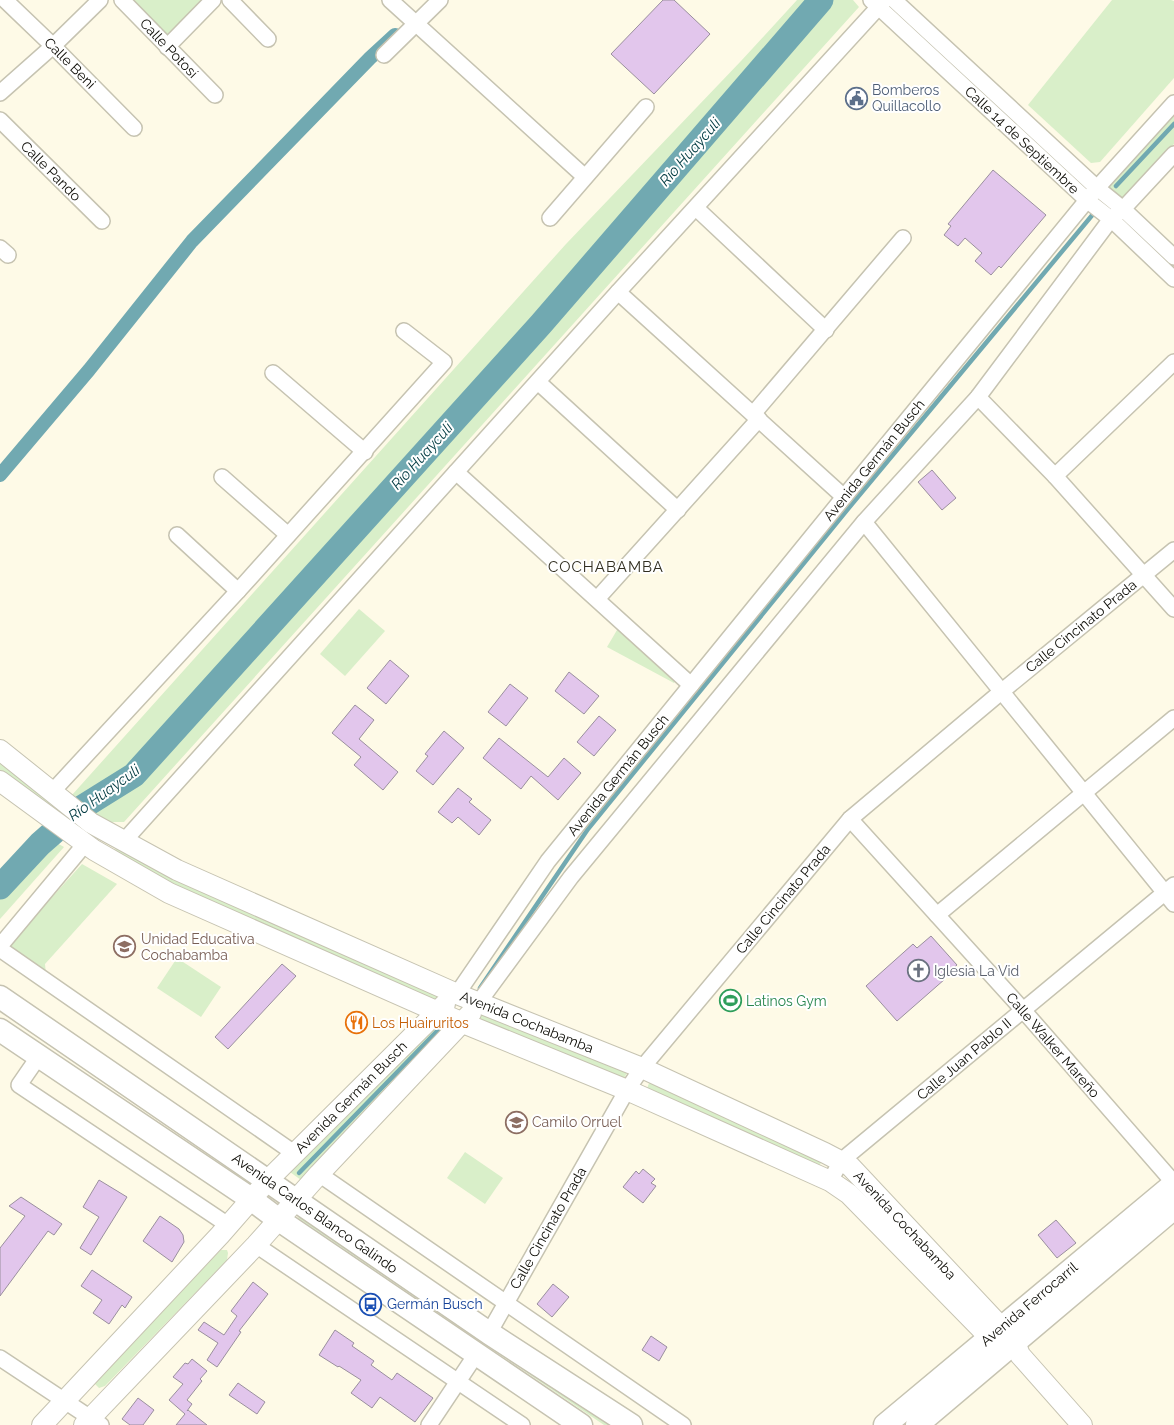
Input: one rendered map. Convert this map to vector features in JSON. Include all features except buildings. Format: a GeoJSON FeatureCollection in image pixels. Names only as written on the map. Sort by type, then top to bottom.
{"type":"FeatureCollection","features":[{"type":"Feature","properties":{"kind":"highway","name":"Avenida Carlos Blanco Galindo"},"geometry":{"type":"LineString","coordinates":[[0,998],[488,1332],[631,1425]]}},
{"type":"Feature","properties":{"kind":"highway","name":"Avenida Carlos Blanco Galindo"},"geometry":{"type":"LineString","coordinates":[[0,1030],[251,1199],[580,1425]]}},
{"type":"Feature","properties":{"kind":"highway","name":"Avenida Ferrocarril"},"geometry":{"type":"LineString","coordinates":[[917,1425],[1174,1183]]}},
{"type":"Feature","properties":{"kind":"highway","name":"Avenida Ferrocarril"},"geometry":{"type":"LineString","coordinates":[[885,1425],[1006,1343],[1174,1208]]}},
{"type":"Feature","properties":{"kind":"main road","name":"Avenida Cochabamba"},"geometry":{"type":"LineString","coordinates":[[0,750],[75,810],[115,837],[177,870],[457,994],[642,1068],[850,1166],[1006,1343]]}},
{"type":"Feature","properties":{"kind":"main road","name":"Avenida Cochabamba"},"geometry":{"type":"LineString","coordinates":[[0,781],[89,847],[169,892],[463,1023],[627,1090],[830,1181],[849,1194],[1006,1343]]}},
{"type":"Feature","properties":{"kind":"main road"},"geometry":{"type":"LineString","coordinates":[[89,847],[115,837]]}},
{"type":"Feature","properties":{"kind":"main road","name":"Avenida Germán Busch"},"geometry":{"type":"LineString","coordinates":[[42,1425],[224,1230],[268,1180],[437,1011],[457,994]]}},
{"type":"Feature","properties":{"kind":"main road","name":"Avenida Germán Busch"},"geometry":{"type":"LineString","coordinates":[[92,1423],[319,1174],[463,1023],[479,1002]]}},
{"type":"Feature","properties":{"kind":"main road"},"geometry":{"type":"LineString","coordinates":[[224,1230],[251,1250]]}},
{"type":"Feature","properties":{"kind":"main road"},"geometry":{"type":"LineString","coordinates":[[1006,1343],[1082,1425]]}},
{"type":"Feature","properties":{"kind":"street","name":"Calle Beni"},"geometry":{"type":"LineString","coordinates":[[5,0],[134,128]]}},
{"type":"Feature","properties":{"kind":"street"},"geometry":{"type":"LineString","coordinates":[[0,93],[53,46],[100,0]]}},
{"type":"Feature","properties":{"kind":"street","name":"Calle Potosí"},"geometry":{"type":"LineString","coordinates":[[122,0],[215,95]]}},
{"type":"Feature","properties":{"kind":"street"},"geometry":{"type":"LineString","coordinates":[[167,46],[213,0]]}},
{"type":"Feature","properties":{"kind":"street"},"geometry":{"type":"LineString","coordinates":[[230,0],[268,39]]}},
{"type":"Feature","properties":{"kind":"street"},"geometry":{"type":"LineString","coordinates":[[390,0],[585,177]]}},
{"type":"Feature","properties":{"kind":"street"},"geometry":{"type":"LineString","coordinates":[[384,55],[440,0]]}},
{"type":"Feature","properties":{"kind":"street","name":"Calle 14 de Septiembre"},"geometry":{"type":"LineString","coordinates":[[894,0],[1174,257]]}},
{"type":"Feature","properties":{"kind":"street"},"geometry":{"type":"LineString","coordinates":[[115,837],[456,472],[879,3]]}},
{"type":"Feature","properties":{"kind":"street","name":"Calle 14 de Septiembre"},"geometry":{"type":"LineString","coordinates":[[879,3],[1088,201],[1111,219],[1174,279]]}},
{"type":"Feature","properties":{"kind":"street","name":"Avenida Germán Busch"},"geometry":{"type":"LineString","coordinates":[[457,994],[548,861],[1097,188],[1174,103]]}},
{"type":"Feature","properties":{"kind":"street"},"geometry":{"type":"LineString","coordinates":[[550,218],[646,107]]}},
{"type":"Feature","properties":{"kind":"street","name":"Calle Pando"},"geometry":{"type":"LineString","coordinates":[[0,120],[102,222]]}},
{"type":"Feature","properties":{"kind":"street","name":"Avenida Germán Busch"},"geometry":{"type":"LineString","coordinates":[[479,1002],[571,877],[864,522],[978,396],[1111,219],[1123,209],[1174,154]]}},
{"type":"Feature","properties":{"kind":"street"},"geometry":{"type":"LineString","coordinates":[[696,208],[826,330]]}},
{"type":"Feature","properties":{"kind":"street"},"geometry":{"type":"LineString","coordinates":[[597,599],[678,510],[903,238]]}},
{"type":"Feature","properties":{"kind":"street"},"geometry":{"type":"LineString","coordinates":[[618,292],[844,496]]}},
{"type":"Feature","properties":{"kind":"street"},"geometry":{"type":"LineString","coordinates":[[52,792],[365,452],[444,362],[404,331]]}},
{"type":"Feature","properties":{"kind":"street"},"geometry":{"type":"LineString","coordinates":[[1055,476],[1174,362]]}},
{"type":"Feature","properties":{"kind":"street"},"geometry":{"type":"LineString","coordinates":[[273,373],[365,452]]}},
{"type":"Feature","properties":{"kind":"street"},"geometry":{"type":"LineString","coordinates":[[538,382],[678,510]]}},
{"type":"Feature","properties":{"kind":"street"},"geometry":{"type":"LineString","coordinates":[[978,396],[1055,476],[1174,609]]}},
{"type":"Feature","properties":{"kind":"street"},"geometry":{"type":"LineString","coordinates":[[456,472],[691,685]]}},
{"type":"Feature","properties":{"kind":"street"},"geometry":{"type":"LineString","coordinates":[[222,477],[288,535]]}},
{"type":"Feature","properties":{"kind":"street"},"geometry":{"type":"LineString","coordinates":[[864,522],[1084,793],[1171,894]]}},
{"type":"Feature","properties":{"kind":"street"},"geometry":{"type":"LineString","coordinates":[[177,535],[238,591]]}},
{"type":"Feature","properties":{"kind":"street","name":"Calle Cincinato Prada"},"geometry":{"type":"LineString","coordinates":[[488,1332],[627,1090],[642,1068],[850,820],[1001,692],[1174,550]]}},
{"type":"Feature","properties":{"kind":"street"},"geometry":{"type":"LineString","coordinates":[[936,915],[1174,718]]}},
{"type":"Feature","properties":{"kind":"street","name":"Calle Walker Mareño"},"geometry":{"type":"LineString","coordinates":[[850,820],[1023,1010],[1174,1183]]}},
{"type":"Feature","properties":{"kind":"street"},"geometry":{"type":"LineString","coordinates":[[89,847],[0,947],[294,1153]]}},
{"type":"Feature","properties":{"kind":"street","name":"Calle Juan Pablo II"},"geometry":{"type":"LineString","coordinates":[[830,1181],[841,1162],[1023,1010],[1171,894]]}},
{"type":"Feature","properties":{"kind":"street"},"geometry":{"type":"LineString","coordinates":[[39,1056],[19,1085],[224,1230]]}},
{"type":"Feature","properties":{"kind":"street"},"geometry":{"type":"LineString","coordinates":[[319,1174],[682,1425]]}},
{"type":"Feature","properties":{"kind":"street"},"geometry":{"type":"LineString","coordinates":[[251,1250],[522,1425]]}},
{"type":"Feature","properties":{"kind":"street"},"geometry":{"type":"LineString","coordinates":[[429,1425],[476,1353]]}},
{"type":"Feature","properties":{"kind":"street"},"geometry":{"type":"LineString","coordinates":[[0,1358],[64,1401],[92,1423]]}},
{"type":"Feature","properties":{"kind":"green space"},"geometry":{"type":"Polygon","coordinates":[[[133,0],[206,0],[171,38],[133,0]]]}},
{"type":"Feature","properties":{"kind":"green space"},"geometry":{"type":"Polygon","coordinates":[[[797,0],[853,0],[859,7],[124,822],[105,822],[72,795],[566,244],[797,0]]]}},
{"type":"Feature","properties":{"kind":"green space"},"geometry":{"type":"Polygon","coordinates":[[[1112,0],[1174,1],[1174,78],[1100,162],[1091,163],[1028,105],[1112,0]]]}},
{"type":"Feature","properties":{"kind":"green space"},"geometry":{"type":"Polygon","coordinates":[[[1174,114],[1174,144],[1122,200],[1107,186],[1174,114]]]}},
{"type":"Feature","properties":{"kind":"green space"},"geometry":{"type":"Polygon","coordinates":[[[359,609],[385,631],[345,676],[320,654],[359,609]]]}},
{"type":"Feature","properties":{"kind":"green space"},"geometry":{"type":"Polygon","coordinates":[[[620,625],[678,676],[674,683],[607,647],[620,625]]]}},
{"type":"Feature","properties":{"kind":"green space"},"geometry":{"type":"Polygon","coordinates":[[[0,760],[87,828],[83,834],[0,772],[0,760]]]}},
{"type":"Feature","properties":{"kind":"green space"},"geometry":{"type":"Polygon","coordinates":[[[39,833],[64,847],[0,919],[0,873],[39,833]]]}},
{"type":"Feature","properties":{"kind":"green space"},"geometry":{"type":"Polygon","coordinates":[[[118,846],[437,995],[438,998],[435,1001],[187,893],[114,851],[118,846]]]}},
{"type":"Feature","properties":{"kind":"green space"},"geometry":{"type":"Polygon","coordinates":[[[82,864],[117,884],[45,964],[46,974],[7,947],[82,864]]]}},
{"type":"Feature","properties":{"kind":"green space"},"geometry":{"type":"Polygon","coordinates":[[[177,958],[221,987],[201,1017],[157,988],[177,958]]]}},
{"type":"Feature","properties":{"kind":"green space"},"geometry":{"type":"Polygon","coordinates":[[[484,1013],[627,1073],[624,1078],[481,1022],[481,1015],[484,1013]]]}},
{"type":"Feature","properties":{"kind":"green space"},"geometry":{"type":"Polygon","coordinates":[[[434,1022],[447,1028],[301,1180],[290,1172],[292,1166],[434,1022]]]}},
{"type":"Feature","properties":{"kind":"green space"},"geometry":{"type":"Polygon","coordinates":[[[649,1083],[821,1162],[820,1165],[647,1089],[649,1083]]]}},
{"type":"Feature","properties":{"kind":"green space"},"geometry":{"type":"Polygon","coordinates":[[[465,1152],[503,1178],[485,1204],[447,1178],[465,1152]]]}},
{"type":"Feature","properties":{"kind":"green space"},"geometry":{"type":"Polygon","coordinates":[[[300,1215],[611,1425],[604,1425],[298,1218],[300,1215]]]}},
{"type":"Feature","properties":{"kind":"green space"},"geometry":{"type":"Polygon","coordinates":[[[221,1250],[227,1250],[227,1260],[105,1386],[99,1388],[95,1384],[97,1379],[221,1250]]]}},
{"type":"Feature","properties":{"kind":"waterway","name":"Río Huayculi"},"geometry":{"type":"LineString","coordinates":[[0,887],[40,844],[81,808],[134,775],[541,324],[821,0]]}},
{"type":"Feature","properties":{"kind":"waterway"},"geometry":{"type":"LineString","coordinates":[[0,475],[89,370],[192,241],[370,58],[395,35]]}},
{"type":"Feature","properties":{"kind":"waterway"},"geometry":{"type":"LineString","coordinates":[[1116,186],[1174,124]]}},
{"type":"Feature","properties":{"kind":"waterway"},"geometry":{"type":"LineString","coordinates":[[480,988],[588,829],[852,504],[1094,213]]}},
{"type":"Feature","properties":{"kind":"waterway"},"geometry":{"type":"LineString","coordinates":[[299,1173],[442,1026]]}},
{"type":"Feature","properties":{"kind":"place","name":"Bomberos Quillacollo"},"geometry":{"type":"Point","coordinates":[856,98]}},
{"type":"Feature","properties":{"kind":"place","name":"Unidad Educativa Cochabamba"},"geometry":{"type":"Point","coordinates":[125,947]}},
{"type":"Feature","properties":{"kind":"place","name":"Iglesia La Vid"},"geometry":{"type":"Point","coordinates":[918,971]}},
{"type":"Feature","properties":{"kind":"place","name":"Latinos Gym"},"geometry":{"type":"Point","coordinates":[730,1001]}},
{"type":"Feature","properties":{"kind":"place","name":"Los Huairuritos"},"geometry":{"type":"Point","coordinates":[356,1023]}},
{"type":"Feature","properties":{"kind":"place","name":"Camilo Orruel"},"geometry":{"type":"Point","coordinates":[516,1122]}},
{"type":"Feature","properties":{"kind":"place","name":"Germán Busch"},"geometry":{"type":"Point","coordinates":[371,1304]}},
{"type":"Feature","properties":{"kind":"district","name":"COCHABAMBA"},"geometry":{"type":"Point","coordinates":[606,567]}}]}
